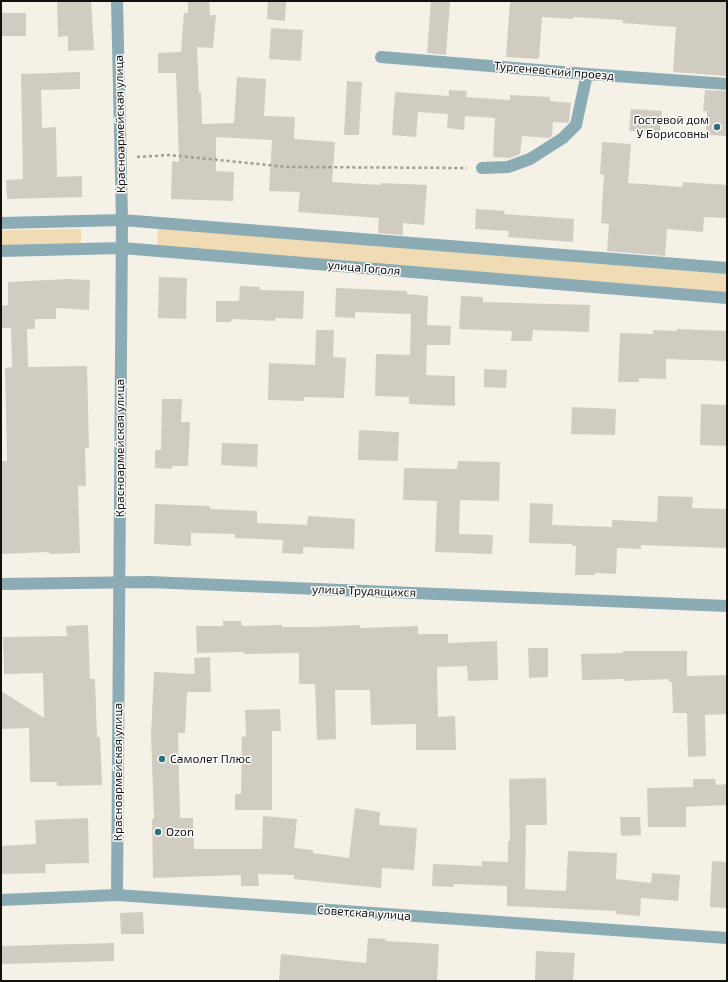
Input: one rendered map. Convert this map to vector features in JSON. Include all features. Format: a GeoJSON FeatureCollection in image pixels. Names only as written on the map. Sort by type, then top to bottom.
{"type":"FeatureCollection","features":[{"type":"Feature","properties":{"kind":"street","name":"Красноармейская улица"},"geometry":{"type":"LineString","coordinates":[[117,1],[122,220],[118,896]]}},
{"type":"Feature","properties":{"kind":"street","name":"Тургеневский проезд"},"geometry":{"type":"LineString","coordinates":[[381,57],[727,84]]}},
{"type":"Feature","properties":{"kind":"street"},"geometry":{"type":"LineString","coordinates":[[482,168],[508,167],[530,159],[563,138],[576,125],[587,74]]}},
{"type":"Feature","properties":{"kind":"street"},"geometry":{"type":"LineString","coordinates":[[1,223],[122,220],[727,268]]}},
{"type":"Feature","properties":{"kind":"street","name":"улица Гоголя"},"geometry":{"type":"LineString","coordinates":[[1,251],[122,248],[727,298]]}},
{"type":"Feature","properties":{"kind":"street","name":"улица Трудящихся"},"geometry":{"type":"LineString","coordinates":[[1,584],[157,582],[727,606]]}},
{"type":"Feature","properties":{"kind":"street","name":"Советская улица"},"geometry":{"type":"LineString","coordinates":[[1,900],[118,896],[727,938]]}},
{"type":"Feature","properties":{"kind":"path"},"geometry":{"type":"LineString","coordinates":[[121,158],[169,155],[288,167],[482,168]]}},
{"type":"Feature","properties":{"kind":"shaded area"},"geometry":{"type":"Polygon","coordinates":[[[158,228],[727,274],[727,293],[157,246],[158,228]]]}},
{"type":"Feature","properties":{"kind":"shaded area"},"geometry":{"type":"Polygon","coordinates":[[[81,229],[81,246],[1,248],[1,230],[81,229]]]}},
{"type":"Feature","properties":{"kind":"building"},"geometry":{"type":"Polygon","coordinates":[[[57,1],[91,1],[94,50],[68,51],[68,36],[58,37],[57,1]]]}},
{"type":"Feature","properties":{"kind":"building"},"geometry":{"type":"Polygon","coordinates":[[[188,1],[209,1],[210,15],[216,15],[213,48],[197,47],[202,124],[234,123],[237,77],[266,79],[264,116],[295,117],[294,139],[335,142],[332,182],[381,185],[381,183],[427,185],[424,225],[403,223],[403,235],[378,233],[379,218],[298,212],[300,192],[269,191],[272,140],[216,137],[216,171],[234,172],[233,201],[171,199],[172,161],[179,162],[176,73],[158,73],[158,53],[181,52],[184,13],[188,13],[188,1]]]}},
{"type":"Feature","properties":{"kind":"building"},"geometry":{"type":"Polygon","coordinates":[[[268,1],[286,1],[285,21],[267,19],[268,1]]]}},
{"type":"Feature","properties":{"kind":"building"},"geometry":{"type":"Polygon","coordinates":[[[431,1],[450,1],[446,55],[427,53],[431,1]]]}},
{"type":"Feature","properties":{"kind":"building"},"geometry":{"type":"Polygon","coordinates":[[[510,1],[727,1],[727,76],[673,72],[676,27],[622,23],[623,20],[542,17],[539,59],[506,57],[510,1]]]}},
{"type":"Feature","properties":{"kind":"building"},"geometry":{"type":"Polygon","coordinates":[[[1,13],[26,13],[26,36],[1,36],[1,13]]]}},
{"type":"Feature","properties":{"kind":"building"},"geometry":{"type":"Polygon","coordinates":[[[271,28],[303,30],[301,61],[269,59],[271,28]]]}},
{"type":"Feature","properties":{"kind":"building"},"geometry":{"type":"Polygon","coordinates":[[[80,72],[80,89],[41,90],[42,128],[56,127],[57,177],[82,176],[82,197],[7,199],[6,180],[23,179],[21,74],[80,72]]]}},
{"type":"Feature","properties":{"kind":"building"},"geometry":{"type":"Polygon","coordinates":[[[347,81],[362,82],[359,135],[344,135],[347,81]]]}},
{"type":"Feature","properties":{"kind":"building"},"geometry":{"type":"Polygon","coordinates":[[[449,90],[467,91],[466,97],[510,100],[510,95],[550,97],[550,101],[571,103],[569,121],[568,123],[553,122],[552,136],[549,138],[522,136],[520,154],[510,158],[493,157],[495,118],[465,116],[464,130],[447,128],[448,114],[418,112],[416,137],[392,135],[395,92],[449,96],[449,90]]]}},
{"type":"Feature","properties":{"kind":"building"},"geometry":{"type":"Polygon","coordinates":[[[705,90],[727,91],[727,136],[706,135],[707,111],[703,111],[705,90]]]}},
{"type":"Feature","properties":{"kind":"building"},"geometry":{"type":"Polygon","coordinates":[[[631,109],[662,111],[660,132],[629,131],[631,109]]]}},
{"type":"Feature","properties":{"kind":"building"},"geometry":{"type":"Polygon","coordinates":[[[602,142],[631,144],[628,183],[682,187],[683,182],[727,185],[727,218],[704,217],[703,232],[667,229],[665,256],[607,251],[609,224],[601,223],[604,175],[600,174],[602,142]]]}},
{"type":"Feature","properties":{"kind":"building"},"geometry":{"type":"Polygon","coordinates":[[[476,209],[505,211],[504,214],[574,219],[573,242],[508,237],[509,231],[475,229],[476,209]]]}},
{"type":"Feature","properties":{"kind":"building"},"geometry":{"type":"Polygon","coordinates":[[[159,277],[187,278],[186,319],[158,318],[159,277]]]}},
{"type":"Feature","properties":{"kind":"building"},"geometry":{"type":"Polygon","coordinates":[[[68,279],[90,280],[89,310],[56,308],[56,319],[35,319],[35,329],[27,329],[28,367],[87,366],[89,448],[85,448],[86,486],[78,486],[80,553],[49,554],[49,552],[1,554],[1,461],[7,461],[5,368],[12,367],[11,328],[1,328],[1,306],[8,305],[8,282],[68,279]]]}},
{"type":"Feature","properties":{"kind":"building"},"geometry":{"type":"Polygon","coordinates":[[[240,286],[260,287],[260,290],[304,291],[303,319],[275,318],[275,321],[232,319],[231,322],[216,322],[216,301],[239,301],[240,286]]]}},
{"type":"Feature","properties":{"kind":"building"},"geometry":{"type":"Polygon","coordinates":[[[336,288],[407,291],[407,294],[428,296],[427,325],[451,326],[450,345],[427,345],[426,375],[455,376],[455,406],[409,404],[409,397],[375,396],[376,354],[410,355],[411,314],[355,312],[355,318],[335,317],[336,288]]]}},
{"type":"Feature","properties":{"kind":"building"},"geometry":{"type":"Polygon","coordinates":[[[461,296],[483,297],[483,302],[590,305],[589,332],[533,330],[532,341],[511,341],[512,331],[459,329],[461,296]]]}},
{"type":"Feature","properties":{"kind":"building"},"geometry":{"type":"Polygon","coordinates":[[[677,329],[727,331],[726,361],[666,359],[666,379],[639,378],[639,382],[618,382],[620,333],[653,334],[653,330],[677,331],[677,329]]]}},
{"type":"Feature","properties":{"kind":"building"},"geometry":{"type":"Polygon","coordinates":[[[316,330],[334,330],[333,357],[346,358],[344,398],[304,397],[304,401],[268,400],[269,363],[315,365],[316,330]]]}},
{"type":"Feature","properties":{"kind":"building"},"geometry":{"type":"Polygon","coordinates":[[[484,369],[507,370],[506,388],[484,387],[484,369]]]}},
{"type":"Feature","properties":{"kind":"building"},"geometry":{"type":"Polygon","coordinates":[[[162,399],[182,399],[181,422],[190,422],[188,466],[172,466],[172,469],[155,468],[155,450],[161,450],[162,399]]]}},
{"type":"Feature","properties":{"kind":"building"},"geometry":{"type":"Polygon","coordinates":[[[701,404],[727,405],[727,446],[700,445],[701,404]]]}},
{"type":"Feature","properties":{"kind":"building"},"geometry":{"type":"Polygon","coordinates":[[[572,407],[616,409],[615,435],[571,434],[572,407]]]}},
{"type":"Feature","properties":{"kind":"building"},"geometry":{"type":"Polygon","coordinates":[[[359,430],[399,432],[398,461],[358,460],[359,430]]]}},
{"type":"Feature","properties":{"kind":"building"},"geometry":{"type":"Polygon","coordinates":[[[222,443],[258,444],[257,467],[221,465],[222,443]]]}},
{"type":"Feature","properties":{"kind":"building"},"geometry":{"type":"Polygon","coordinates":[[[458,461],[500,462],[499,501],[460,500],[459,534],[493,535],[492,554],[435,552],[437,501],[403,500],[404,468],[457,469],[458,461]]]}},
{"type":"Feature","properties":{"kind":"building"},"geometry":{"type":"Polygon","coordinates":[[[658,496],[693,497],[692,508],[727,509],[727,548],[641,545],[641,549],[617,548],[616,574],[595,573],[595,575],[575,575],[576,546],[572,546],[572,544],[529,543],[530,503],[553,504],[552,525],[612,527],[612,520],[657,522],[658,496]]]}},
{"type":"Feature","properties":{"kind":"building"},"geometry":{"type":"Polygon","coordinates":[[[155,504],[210,506],[210,509],[257,511],[257,523],[307,525],[308,516],[355,519],[354,549],[303,547],[303,554],[282,553],[283,540],[235,538],[235,534],[191,533],[191,546],[154,544],[155,504]]]}},
{"type":"Feature","properties":{"kind":"building"},"geometry":{"type":"Polygon","coordinates":[[[223,621],[241,621],[242,626],[282,625],[282,627],[312,627],[360,625],[360,628],[418,626],[418,634],[448,634],[448,643],[497,641],[498,680],[468,681],[467,666],[437,667],[438,717],[455,716],[456,750],[416,750],[416,724],[371,725],[370,690],[335,690],[336,739],[317,740],[315,684],[299,684],[299,653],[197,653],[196,626],[223,626],[223,621]]]}},
{"type":"Feature","properties":{"kind":"building"},"geometry":{"type":"Polygon","coordinates":[[[88,625],[90,679],[95,679],[97,737],[100,737],[102,785],[57,786],[57,782],[30,782],[29,728],[1,729],[1,691],[44,718],[43,673],[4,674],[3,637],[67,636],[66,626],[88,625]]]}},
{"type":"Feature","properties":{"kind":"building"},"geometry":{"type":"Polygon","coordinates":[[[528,648],[548,648],[548,677],[529,678],[528,648]]]}},
{"type":"Feature","properties":{"kind":"building"},"geometry":{"type":"Polygon","coordinates":[[[623,651],[687,651],[687,676],[727,675],[727,714],[705,715],[706,756],[688,757],[687,713],[673,713],[672,682],[669,682],[669,679],[624,681],[624,679],[582,680],[581,654],[623,653],[623,651]]]}},
{"type":"Feature","properties":{"kind":"building"},"geometry":{"type":"Polygon","coordinates":[[[210,657],[211,692],[187,692],[185,733],[178,733],[180,818],[193,818],[194,849],[262,849],[263,816],[297,819],[294,848],[313,850],[313,853],[349,858],[355,808],[380,812],[379,825],[417,828],[414,870],[382,868],[381,888],[294,879],[294,875],[258,874],[259,886],[241,886],[241,875],[153,878],[152,819],[154,819],[151,735],[154,672],[195,674],[194,658],[210,657]]]}},
{"type":"Feature","properties":{"kind":"building"},"geometry":{"type":"Polygon","coordinates":[[[280,709],[281,731],[272,731],[272,810],[235,810],[235,794],[241,794],[242,736],[246,737],[245,710],[280,709]]]}},
{"type":"Feature","properties":{"kind":"building"},"geometry":{"type":"Polygon","coordinates":[[[546,778],[547,825],[526,825],[525,889],[566,891],[568,851],[617,853],[616,879],[651,883],[652,873],[680,875],[678,901],[641,898],[640,916],[616,914],[616,911],[507,906],[507,886],[454,884],[454,887],[432,886],[433,864],[482,866],[482,861],[508,862],[508,841],[510,841],[509,779],[546,778]]]}},
{"type":"Feature","properties":{"kind":"building"},"geometry":{"type":"Polygon","coordinates":[[[693,779],[715,779],[716,785],[727,784],[727,805],[686,807],[686,827],[648,827],[647,788],[693,787],[693,779]]]}},
{"type":"Feature","properties":{"kind":"building"},"geometry":{"type":"Polygon","coordinates":[[[620,817],[640,817],[641,835],[621,836],[620,817]]]}},
{"type":"Feature","properties":{"kind":"building"},"geometry":{"type":"Polygon","coordinates":[[[88,818],[89,863],[45,864],[46,873],[1,874],[1,846],[36,844],[35,820],[88,818]]]}},
{"type":"Feature","properties":{"kind":"building"},"geometry":{"type":"Polygon","coordinates":[[[712,861],[727,862],[727,908],[710,907],[712,861]]]}},
{"type":"Feature","properties":{"kind":"building"},"geometry":{"type":"Polygon","coordinates":[[[143,912],[144,934],[121,934],[120,913],[143,912]]]}},
{"type":"Feature","properties":{"kind":"building"},"geometry":{"type":"Polygon","coordinates":[[[368,938],[386,939],[385,941],[439,944],[437,981],[279,981],[281,954],[366,963],[368,938]]]}},
{"type":"Feature","properties":{"kind":"building"},"geometry":{"type":"Polygon","coordinates":[[[114,943],[114,961],[1,964],[1,946],[114,943]]]}},
{"type":"Feature","properties":{"kind":"building"},"geometry":{"type":"Polygon","coordinates":[[[536,951],[575,953],[573,981],[535,981],[536,951]]]}},
{"type":"Feature","properties":{"kind":"place","name":"Гостевой дом У Борисовны"},"geometry":{"type":"Point","coordinates":[717,127]}},
{"type":"Feature","properties":{"kind":"place","name":"Самолет Плюс"},"geometry":{"type":"Point","coordinates":[162,759]}},
{"type":"Feature","properties":{"kind":"place","name":"Ozon"},"geometry":{"type":"Point","coordinates":[158,832]}}]}
